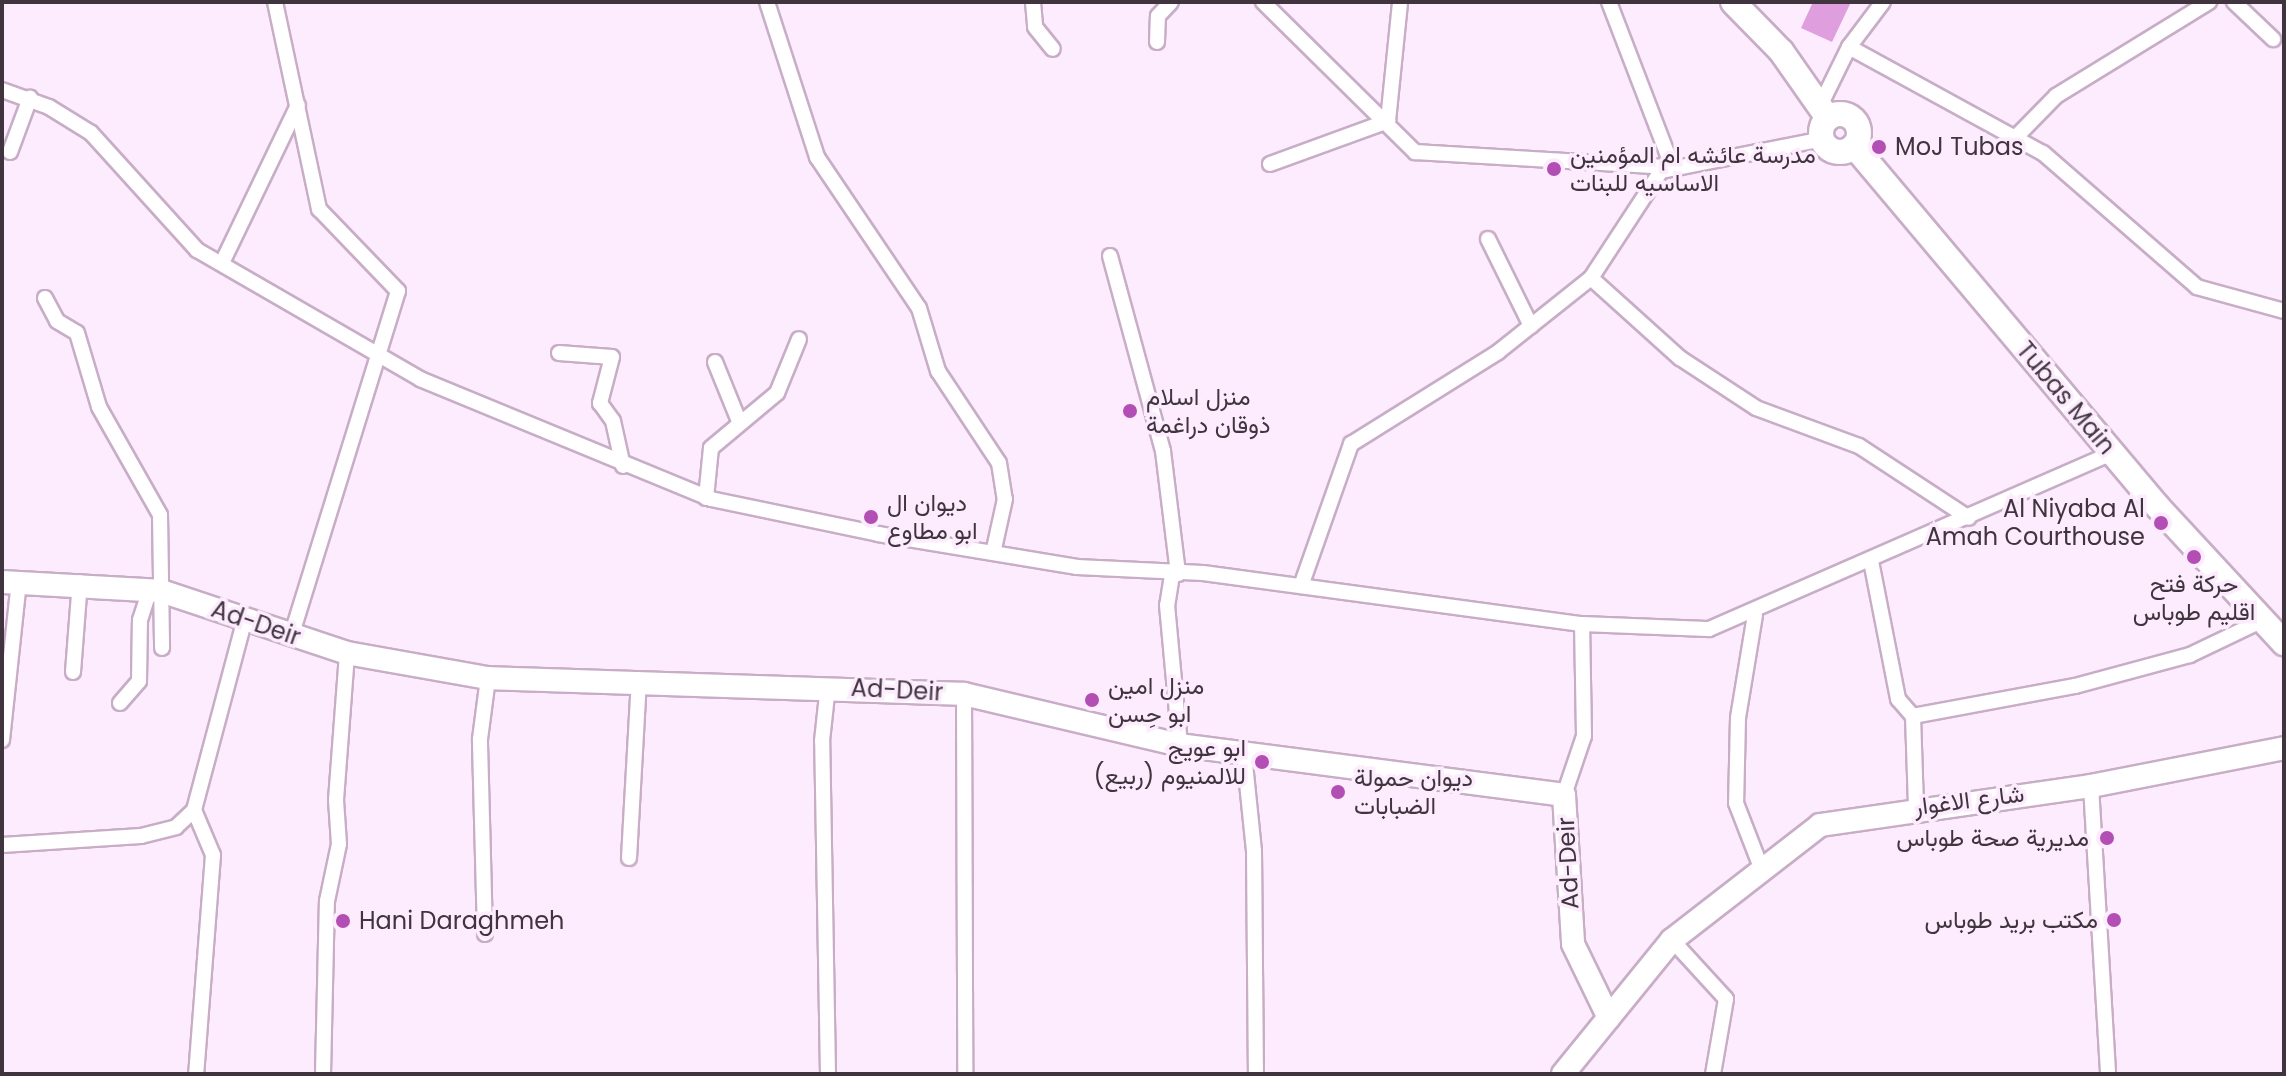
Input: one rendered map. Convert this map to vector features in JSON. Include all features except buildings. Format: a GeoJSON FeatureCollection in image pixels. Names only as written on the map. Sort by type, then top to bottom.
{"type":"FeatureCollection","features":[{"type":"Feature","properties":{"kind":"main road"},"geometry":{"type":"LineString","coordinates":[[1733,2],[1781,51],[1823,121],[1837,152],[1854,146],[1856,122],[1846,114],[1823,121]]}},
{"type":"Feature","properties":{"kind":"main road","name":"Tubas Main"},"geometry":{"type":"LineString","coordinates":[[1854,146],[2112,453],[2277,633]]}},
{"type":"Feature","properties":{"kind":"street"},"geometry":{"type":"LineString","coordinates":[[275,2],[319,209],[398,291],[381,357],[291,636]]}},
{"type":"Feature","properties":{"kind":"street"},"geometry":{"type":"LineString","coordinates":[[767,2],[817,157],[919,308],[938,371],[999,463],[1005,499],[993,553]]}},
{"type":"Feature","properties":{"kind":"street"},"geometry":{"type":"LineString","coordinates":[[1033,2],[1035,27],[1053,49]]}},
{"type":"Feature","properties":{"kind":"street"},"geometry":{"type":"LineString","coordinates":[[1157,42],[1158,16],[1171,2]]}},
{"type":"Feature","properties":{"kind":"street"},"geometry":{"type":"LineString","coordinates":[[1263,2],[1388,121],[1404,145],[1426,155],[1671,166],[1823,121],[1849,47],[1883,2]]}},
{"type":"Feature","properties":{"kind":"street"},"geometry":{"type":"LineString","coordinates":[[1388,121],[1400,2]]}},
{"type":"Feature","properties":{"kind":"street"},"geometry":{"type":"LineString","coordinates":[[1609,2],[1671,166]]}},
{"type":"Feature","properties":{"kind":"street"},"geometry":{"type":"LineString","coordinates":[[2015,138],[2056,96],[2209,2]]}},
{"type":"Feature","properties":{"kind":"street"},"geometry":{"type":"LineString","coordinates":[[2234,2],[2273,39]]}},
{"type":"Feature","properties":{"kind":"street"},"geometry":{"type":"LineString","coordinates":[[1849,47],[2043,153],[2197,287],[2284,311]]}},
{"type":"Feature","properties":{"kind":"street"},"geometry":{"type":"LineString","coordinates":[[2,90],[30,98],[91,133],[179,236],[381,357],[467,402],[706,498],[993,553],[1301,586],[1582,624],[1709,629],[1755,615],[2112,453]]}},
{"type":"Feature","properties":{"kind":"street"},"geometry":{"type":"LineString","coordinates":[[10,152],[30,98]]}},
{"type":"Feature","properties":{"kind":"street"},"geometry":{"type":"LineString","coordinates":[[222,263],[298,105]]}},
{"type":"Feature","properties":{"kind":"street"},"geometry":{"type":"LineString","coordinates":[[1270,164],[1388,121]]}},
{"type":"Feature","properties":{"kind":"street"},"geometry":{"type":"LineString","coordinates":[[1301,586],[1351,444],[1531,326],[1591,278],[1655,178],[1671,166]]}},
{"type":"Feature","properties":{"kind":"street"},"geometry":{"type":"LineString","coordinates":[[1488,239],[1531,326]]}},
{"type":"Feature","properties":{"kind":"street"},"geometry":{"type":"LineString","coordinates":[[1110,256],[1163,451],[1175,574],[1167,605],[1180,745]]}},
{"type":"Feature","properties":{"kind":"street"},"geometry":{"type":"LineString","coordinates":[[1591,278],[1680,358],[1756,408],[1859,446],[1969,518]]}},
{"type":"Feature","properties":{"kind":"street"},"geometry":{"type":"LineString","coordinates":[[45,298],[57,321],[77,333],[99,407],[160,515],[156,590],[162,648]]}},
{"type":"Feature","properties":{"kind":"street"},"geometry":{"type":"LineString","coordinates":[[706,498],[711,448],[739,421],[777,393],[799,339]]}},
{"type":"Feature","properties":{"kind":"street"},"geometry":{"type":"LineString","coordinates":[[559,353],[612,357],[600,403],[613,421],[623,466]]}},
{"type":"Feature","properties":{"kind":"street"},"geometry":{"type":"LineString","coordinates":[[715,362],[739,421]]}},
{"type":"Feature","properties":{"kind":"street"},"geometry":{"type":"LineString","coordinates":[[1871,561],[1898,699],[1913,716],[1916,805]]}},
{"type":"Feature","properties":{"kind":"street"},"geometry":{"type":"LineString","coordinates":[[2,740],[10,581]]}},
{"type":"Feature","properties":{"kind":"street","name":"Ad-Deir"},"geometry":{"type":"LineString","coordinates":[[10,581],[80,582],[156,590],[347,653],[488,678],[639,679],[964,694],[1180,745],[1564,795],[1573,944],[1609,1018]]}},
{"type":"Feature","properties":{"kind":"street"},"geometry":{"type":"LineString","coordinates":[[73,672],[80,582]]}},
{"type":"Feature","properties":{"kind":"street"},"geometry":{"type":"LineString","coordinates":[[120,703],[139,681],[140,620],[156,590]]}},
{"type":"Feature","properties":{"kind":"street"},"geometry":{"type":"LineString","coordinates":[[1755,615],[1738,718],[1736,803],[1760,865]]}},
{"type":"Feature","properties":{"kind":"street"},"geometry":{"type":"LineString","coordinates":[[2,845],[141,836],[176,827],[194,810],[245,618]]}},
{"type":"Feature","properties":{"kind":"street"},"geometry":{"type":"LineString","coordinates":[[1564,795],[1584,736],[1582,624]]}},
{"type":"Feature","properties":{"kind":"street"},"geometry":{"type":"LineString","coordinates":[[1913,716],[2147,666],[2277,633]]}},
{"type":"Feature","properties":{"kind":"street"},"geometry":{"type":"LineString","coordinates":[[323,1074],[327,901],[339,844],[347,653]]}},
{"type":"Feature","properties":{"kind":"street"},"geometry":{"type":"LineString","coordinates":[[485,934],[480,739],[488,678]]}},
{"type":"Feature","properties":{"kind":"street"},"geometry":{"type":"LineString","coordinates":[[629,858],[639,679]]}},
{"type":"Feature","properties":{"kind":"street"},"geometry":{"type":"LineString","coordinates":[[828,686],[822,741],[828,1074]]}},
{"type":"Feature","properties":{"kind":"street"},"geometry":{"type":"LineString","coordinates":[[964,694],[965,1074]]}},
{"type":"Feature","properties":{"kind":"street","name":"شارع الاغوار"},"geometry":{"type":"LineString","coordinates":[[1563,1074],[1672,940],[1760,865],[1820,825],[1916,805],[2091,786],[2284,748]]}},
{"type":"Feature","properties":{"kind":"street"},"geometry":{"type":"LineString","coordinates":[[1244,754],[1254,851],[1256,1074]]}},
{"type":"Feature","properties":{"kind":"street"},"geometry":{"type":"LineString","coordinates":[[2091,786],[2108,1074]]}},
{"type":"Feature","properties":{"kind":"street"},"geometry":{"type":"LineString","coordinates":[[194,810],[213,855],[196,1074]]}},
{"type":"Feature","properties":{"kind":"street"},"geometry":{"type":"LineString","coordinates":[[1672,940],[1726,999],[1713,1074]]}},
{"type":"Feature","properties":{"kind":"place","name":"MoJ Tubas"},"geometry":{"type":"Point","coordinates":[1879,147]}},
{"type":"Feature","properties":{"kind":"place","name":"مدرسة عائشه ام المؤمنين الاساسيه للبنات"},"geometry":{"type":"Point","coordinates":[1554,169]}},
{"type":"Feature","properties":{"kind":"place","name":"منزل اسلام ذوقان دراغمة"},"geometry":{"type":"Point","coordinates":[1130,411]}},
{"type":"Feature","properties":{"kind":"place","name":"ديوان ال ابو مطاوع"},"geometry":{"type":"Point","coordinates":[871,517]}},
{"type":"Feature","properties":{"kind":"place","name":"Al Niyaba Al Amah Courthouse"},"geometry":{"type":"Point","coordinates":[2161,523]}},
{"type":"Feature","properties":{"kind":"place","name":"حركة فتح اقليم طوباس"},"geometry":{"type":"Point","coordinates":[2194,557]}},
{"type":"Feature","properties":{"kind":"place","name":"منزل امين ابو حِسن"},"geometry":{"type":"Point","coordinates":[1092,700]}},
{"type":"Feature","properties":{"kind":"place","name":"ابو عويج للالمنيوم (ربيع)"},"geometry":{"type":"Point","coordinates":[1262,762]}},
{"type":"Feature","properties":{"kind":"place","name":"ديوان حمولة الضبابات"},"geometry":{"type":"Point","coordinates":[1338,792]}},
{"type":"Feature","properties":{"kind":"place","name":"مديرية صحة طوباس"},"geometry":{"type":"Point","coordinates":[2107,838]}},
{"type":"Feature","properties":{"kind":"place","name":"مكتب بريد طوباس"},"geometry":{"type":"Point","coordinates":[2114,920]}},
{"type":"Feature","properties":{"kind":"place","name":"Hani Daraghmeh"},"geometry":{"type":"Point","coordinates":[343,921]}}]}
